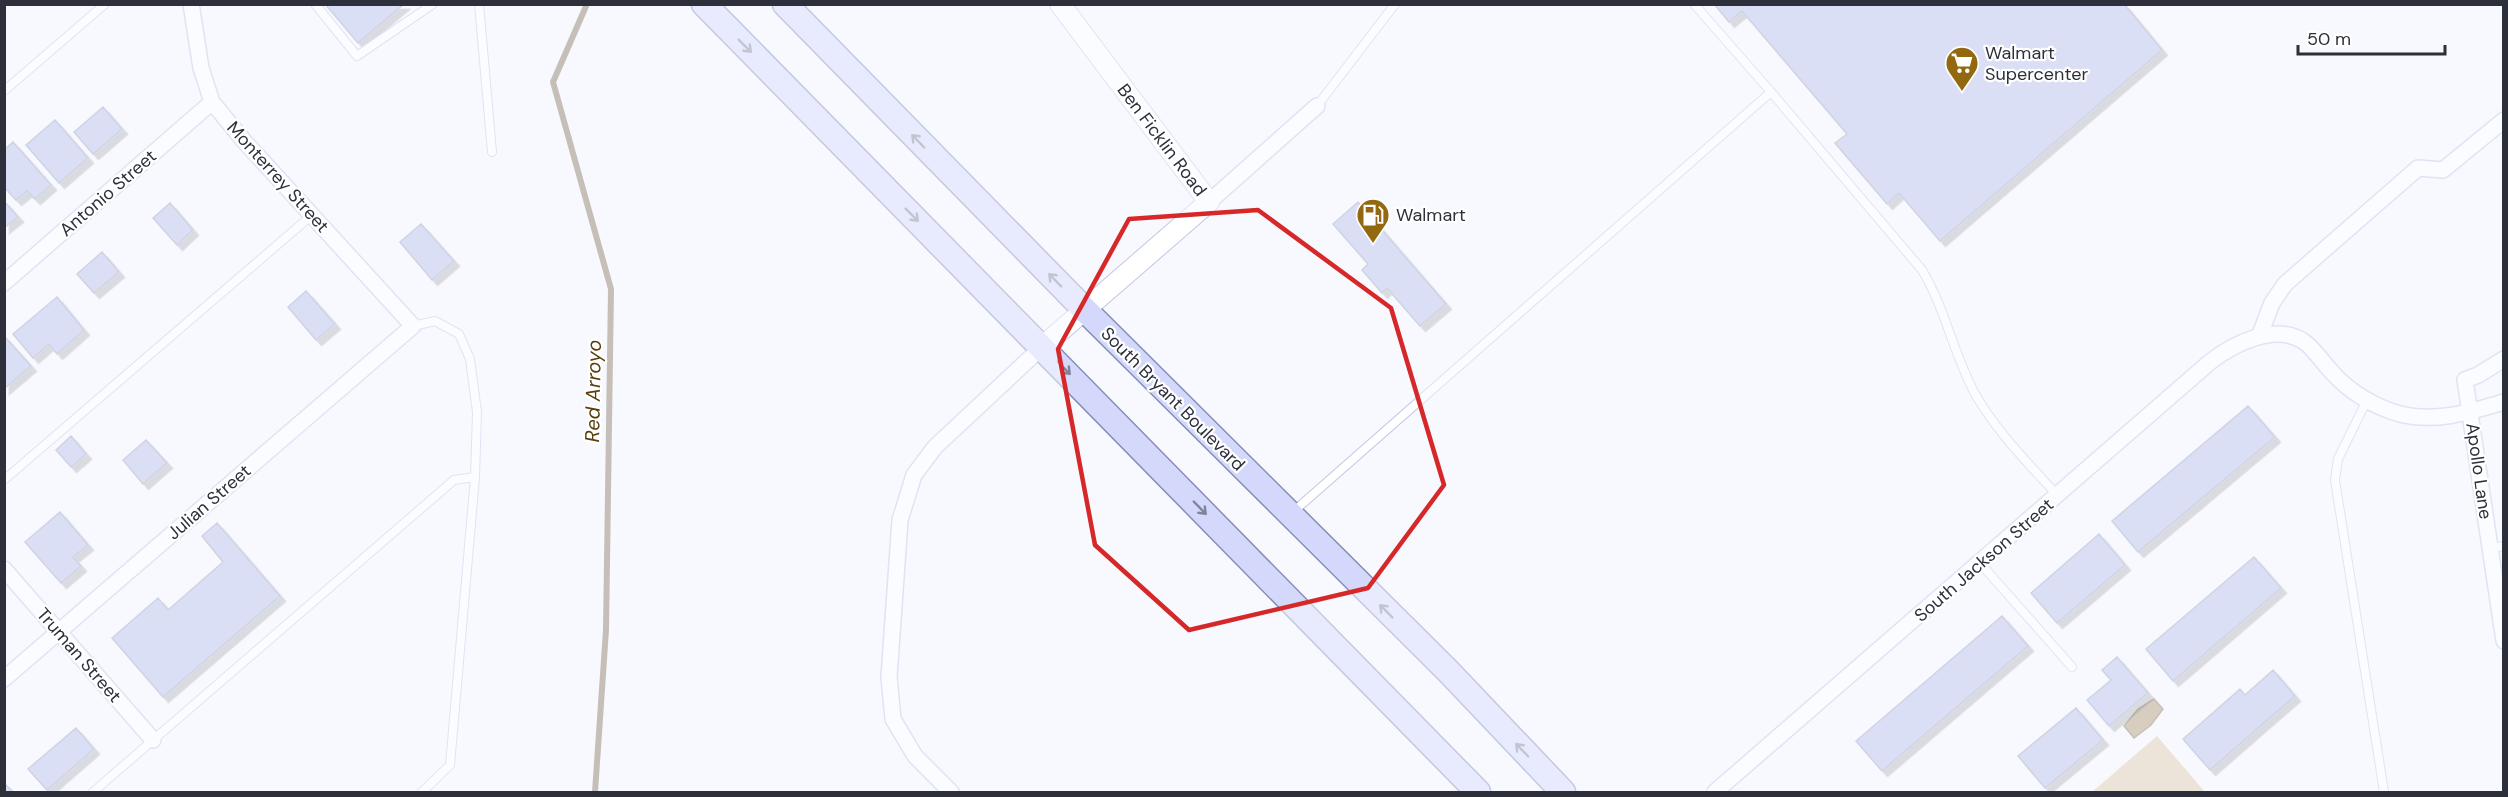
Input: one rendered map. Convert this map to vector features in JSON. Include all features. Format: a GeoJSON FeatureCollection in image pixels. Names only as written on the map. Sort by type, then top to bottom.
{"type":"FeatureCollection","features":[{"type":"Feature","properties":{"kind":"main road"},"geometry":{"type":"LineString","coordinates":[[704,4],[1478,792]]}},
{"type":"Feature","properties":{"kind":"main road","name":"South Bryant Boulevard"},"geometry":{"type":"LineString","coordinates":[[785,4],[1085,310],[1448,671],[1563,792]]}},
{"type":"Feature","properties":{"kind":"street","name":"Monterrey Street"},"geometry":{"type":"LineString","coordinates":[[191,4],[201,68],[212,102],[243,141],[413,326]]}},
{"type":"Feature","properties":{"kind":"street","name":"Ben Ficklin Road"},"geometry":{"type":"LineString","coordinates":[[1042,347],[1209,202],[1060,4]]}},
{"type":"Feature","properties":{"kind":"street","name":"Antonio Street"},"geometry":{"type":"LineString","coordinates":[[4,283],[212,102]]}},
{"type":"Feature","properties":{"kind":"street"},"geometry":{"type":"LineString","coordinates":[[1209,202],[1317,106]]}},
{"type":"Feature","properties":{"kind":"street"},"geometry":{"type":"LineString","coordinates":[[2259,337],[2272,303],[2285,284],[2418,168],[2443,171],[2504,120]]}},
{"type":"Feature","properties":{"kind":"street","name":"Julian Street"},"geometry":{"type":"LineString","coordinates":[[4,679],[413,326]]}},
{"type":"Feature","properties":{"kind":"street","name":"South Jackson Street"},"geometry":{"type":"LineString","coordinates":[[1715,792],[2216,358],[2234,346],[2259,337],[2274,335],[2300,339],[2336,377],[2367,400]]}},
{"type":"Feature","properties":{"kind":"street"},"geometry":{"type":"LineString","coordinates":[[951,792],[915,756],[893,719],[889,677],[900,520],[914,476],[935,447],[1042,347]]}},
{"type":"Feature","properties":{"kind":"street","name":"Apollo Lane"},"geometry":{"type":"LineString","coordinates":[[2504,359],[2465,380],[2497,547],[2504,641]]}},
{"type":"Feature","properties":{"kind":"street"},"geometry":{"type":"LineString","coordinates":[[2367,400],[2400,414],[2416,417],[2451,416],[2504,402]]}},
{"type":"Feature","properties":{"kind":"street","name":"Truman Street"},"geometry":{"type":"LineString","coordinates":[[4,569],[153,740]]}},
{"type":"Feature","properties":{"kind":"lane"},"geometry":{"type":"LineString","coordinates":[[4,91],[105,4]]}},
{"type":"Feature","properties":{"kind":"lane"},"geometry":{"type":"LineString","coordinates":[[315,4],[357,56],[433,4]]}},
{"type":"Feature","properties":{"kind":"lane"},"geometry":{"type":"LineString","coordinates":[[479,4],[492,152]]}},
{"type":"Feature","properties":{"kind":"lane"},"geometry":{"type":"LineString","coordinates":[[1317,106],[1395,4]]}},
{"type":"Feature","properties":{"kind":"lane"},"geometry":{"type":"LineString","coordinates":[[1694,4],[1922,270],[1934,290],[1975,392],[2006,438],[2057,496]]}},
{"type":"Feature","properties":{"kind":"lane"},"geometry":{"type":"LineString","coordinates":[[1289,515],[1771,92]]}},
{"type":"Feature","properties":{"kind":"lane"},"geometry":{"type":"LineString","coordinates":[[4,480],[312,215]]}},
{"type":"Feature","properties":{"kind":"lane"},"geometry":{"type":"LineString","coordinates":[[413,326],[435,321],[459,334],[470,359],[477,412],[475,477],[450,765],[422,792]]}},
{"type":"Feature","properties":{"kind":"lane"},"geometry":{"type":"LineString","coordinates":[[2367,400],[2338,459],[2335,480],[2384,792]]}},
{"type":"Feature","properties":{"kind":"lane"},"geometry":{"type":"LineString","coordinates":[[93,792],[454,480],[475,477]]}},
{"type":"Feature","properties":{"kind":"lane"},"geometry":{"type":"LineString","coordinates":[[1980,563],[2072,667]]}},
{"type":"Feature","properties":{"kind":"highlighted area"},"geometry":{"type":"Polygon","coordinates":[[[1258,210],[1391,308],[1444,485],[1368,588],[1189,630],[1095,545],[1058,349],[1129,219],[1258,210]]]}},
{"type":"Feature","properties":{"kind":"shaded area"},"geometry":{"type":"Polygon","coordinates":[[[2154,699],[2163,709],[2151,725],[2134,738],[2124,726],[2138,709],[2154,699]]]}},
{"type":"Feature","properties":{"kind":"shaded area"},"geometry":{"type":"Polygon","coordinates":[[[2157,736],[2205,792],[2092,792],[2157,736]]]}},
{"type":"Feature","properties":{"kind":"building"},"geometry":{"type":"Polygon","coordinates":[[[325,4],[404,4],[358,43],[325,4]]]}},
{"type":"Feature","properties":{"kind":"building","name":"Walmart Supercenter"},"geometry":{"type":"Polygon","coordinates":[[[1714,4],[2124,4],[2162,50],[1940,241],[1899,193],[1887,204],[1835,143],[1847,134],[1742,11],[1729,22],[1714,4]]]}},
{"type":"Feature","properties":{"kind":"building"},"geometry":{"type":"Polygon","coordinates":[[[103,107],[122,129],[93,154],[74,132],[103,107]]]}},
{"type":"Feature","properties":{"kind":"building"},"geometry":{"type":"Polygon","coordinates":[[[55,120],[88,158],[59,183],[26,145],[55,120]]]}},
{"type":"Feature","properties":{"kind":"building"},"geometry":{"type":"Polygon","coordinates":[[[13,142],[51,185],[35,199],[27,191],[16,200],[4,187],[4,150],[13,142]]]}},
{"type":"Feature","properties":{"kind":"building"},"geometry":{"type":"Polygon","coordinates":[[[4,201],[18,217],[4,228],[4,201]]]}},
{"type":"Feature","properties":{"kind":"building","name":"Walmart"},"geometry":{"type":"Polygon","coordinates":[[[1358,202],[1446,304],[1420,326],[1387,288],[1382,293],[1362,270],[1368,264],[1333,224],[1358,202]]]}},
{"type":"Feature","properties":{"kind":"building"},"geometry":{"type":"Polygon","coordinates":[[[170,203],[193,230],[177,245],[153,218],[170,203]]]}},
{"type":"Feature","properties":{"kind":"building"},"geometry":{"type":"Polygon","coordinates":[[[421,224],[454,261],[432,280],[400,242],[421,224]]]}},
{"type":"Feature","properties":{"kind":"building"},"geometry":{"type":"Polygon","coordinates":[[[102,252],[119,272],[94,293],[77,274],[102,252]]]}},
{"type":"Feature","properties":{"kind":"building"},"geometry":{"type":"Polygon","coordinates":[[[306,291],[335,324],[316,340],[288,307],[306,291]]]}},
{"type":"Feature","properties":{"kind":"building"},"geometry":{"type":"Polygon","coordinates":[[[57,297],[84,330],[57,354],[49,344],[33,358],[13,334],[57,297]]]}},
{"type":"Feature","properties":{"kind":"building"},"geometry":{"type":"Polygon","coordinates":[[[4,336],[31,366],[4,389],[4,336]]]}},
{"type":"Feature","properties":{"kind":"building"},"geometry":{"type":"Polygon","coordinates":[[[2248,406],[2275,437],[2138,552],[2112,521],[2248,406]]]}},
{"type":"Feature","properties":{"kind":"building"},"geometry":{"type":"Polygon","coordinates":[[[71,436],[86,454],[71,467],[56,450],[71,436]]]}},
{"type":"Feature","properties":{"kind":"building"},"geometry":{"type":"Polygon","coordinates":[[[146,440],[167,463],[143,484],[123,460],[146,440]]]}},
{"type":"Feature","properties":{"kind":"building"},"geometry":{"type":"Polygon","coordinates":[[[60,512],[88,545],[73,557],[81,566],[61,583],[25,542],[60,512]]]}},
{"type":"Feature","properties":{"kind":"building"},"geometry":{"type":"Polygon","coordinates":[[[217,523],[280,596],[163,697],[112,638],[158,598],[168,610],[223,562],[202,536],[217,523]]]}},
{"type":"Feature","properties":{"kind":"building"},"geometry":{"type":"Polygon","coordinates":[[[2099,534],[2125,565],[2057,623],[2031,593],[2099,534]]]}},
{"type":"Feature","properties":{"kind":"building"},"geometry":{"type":"Polygon","coordinates":[[[2254,557],[2281,588],[2173,681],[2146,649],[2254,557]]]}},
{"type":"Feature","properties":{"kind":"building"},"geometry":{"type":"Polygon","coordinates":[[[2002,616],[2028,646],[1882,771],[1856,741],[2002,616]]]}},
{"type":"Feature","properties":{"kind":"building"},"geometry":{"type":"Polygon","coordinates":[[[2117,657],[2148,693],[2109,726],[2087,700],[2111,680],[2102,670],[2117,657]]]}},
{"type":"Feature","properties":{"kind":"building"},"geometry":{"type":"Polygon","coordinates":[[[2273,670],[2295,696],[2210,770],[2183,739],[2240,689],[2245,695],[2273,670]]]}},
{"type":"Feature","properties":{"kind":"building"},"geometry":{"type":"Polygon","coordinates":[[[2076,708],[2103,740],[2045,788],[2018,756],[2076,708]]]}},
{"type":"Feature","properties":{"kind":"building"},"geometry":{"type":"Polygon","coordinates":[[[76,728],[94,749],[47,790],[28,769],[76,728]]]}},
{"type":"Feature","properties":{"kind":"building"},"geometry":{"type":"Polygon","coordinates":[[[4,783],[13,792],[4,792],[4,783]]]}},
{"type":"Feature","properties":{"kind":"waterway","name":"Red Arroyo"},"geometry":{"type":"LineString","coordinates":[[587,4],[553,82],[611,289],[606,630],[595,792]]}},
{"type":"Feature","properties":{"kind":"place","name":"Walmart Supercenter"},"geometry":{"type":"Point","coordinates":[1962,92]}},
{"type":"Feature","properties":{"kind":"place","name":"Walmart"},"geometry":{"type":"Point","coordinates":[1373,244]}}]}
